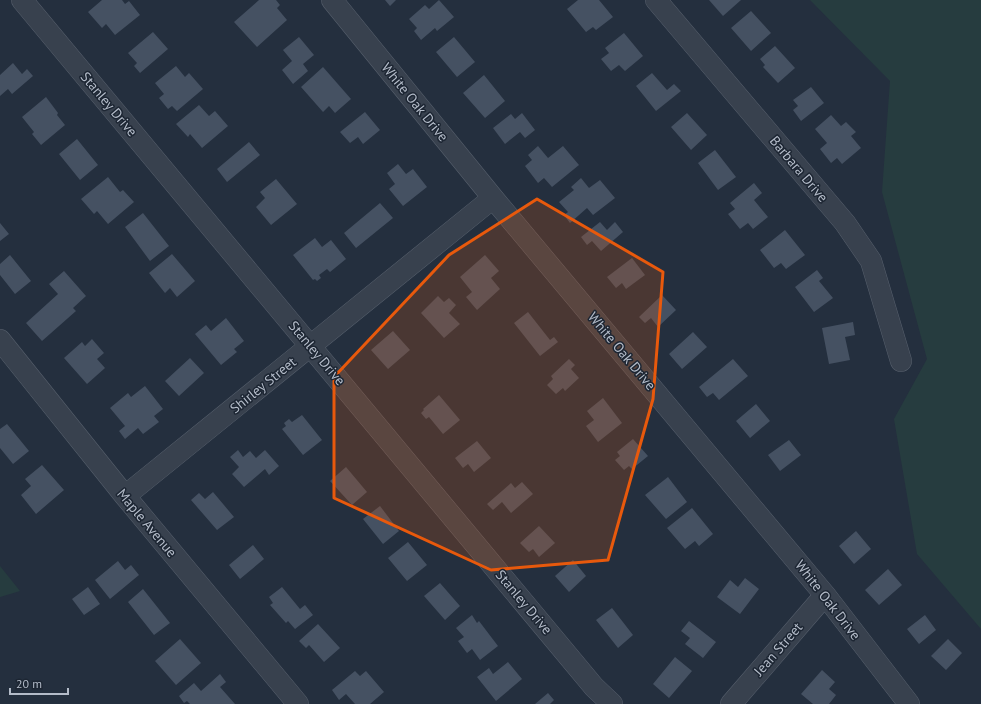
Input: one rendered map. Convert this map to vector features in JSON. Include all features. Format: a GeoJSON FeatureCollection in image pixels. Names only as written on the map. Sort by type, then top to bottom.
{"type":"FeatureCollection","features":[{"type":"Feature","properties":{"kind":"street","name":"Stanley Drive"},"geometry":{"type":"LineString","coordinates":[[22,0],[312,346],[594,687],[612,704]]}},
{"type":"Feature","properties":{"kind":"street","name":"White Oak Drive"},"geometry":{"type":"LineString","coordinates":[[332,0],[493,198],[825,595],[909,704]]}},
{"type":"Feature","properties":{"kind":"street","name":"Barbara Drive"},"geometry":{"type":"LineString","coordinates":[[656,0],[845,223],[867,255],[871,262],[901,361]]}},
{"type":"Feature","properties":{"kind":"street","name":"Shirley Street"},"geometry":{"type":"LineString","coordinates":[[125,496],[493,198]]}},
{"type":"Feature","properties":{"kind":"street","name":"Maple Avenue"},"geometry":{"type":"LineString","coordinates":[[0,340],[125,496],[298,704]]}},
{"type":"Feature","properties":{"kind":"street","name":"Jean Street"},"geometry":{"type":"LineString","coordinates":[[731,704],[825,595]]}},
{"type":"Feature","properties":{"kind":"highlighted area"},"geometry":{"type":"Polygon","coordinates":[[[537,199],[663,272],[653,399],[608,560],[491,570],[334,498],[334,377],[449,255],[537,199]]]}},
{"type":"Feature","properties":{"kind":"green space"},"geometry":{"type":"Polygon","coordinates":[[[810,0],[981,0],[981,629],[917,554],[894,419],[927,359],[882,192],[890,81],[810,0]]]}},
{"type":"Feature","properties":{"kind":"green space"},"geometry":{"type":"Polygon","coordinates":[[[0,566],[20,591],[0,597],[0,566]]]}},
{"type":"Feature","properties":{"kind":"building"},"geometry":{"type":"Polygon","coordinates":[[[102,0],[122,0],[125,4],[129,1],[140,15],[115,35],[106,24],[102,28],[88,12],[102,0]]]}},
{"type":"Feature","properties":{"kind":"building"},"geometry":{"type":"Polygon","coordinates":[[[259,0],[276,0],[280,5],[277,8],[287,20],[257,47],[234,22],[259,0]]]}},
{"type":"Feature","properties":{"kind":"building"},"geometry":{"type":"Polygon","coordinates":[[[385,0],[396,0],[390,6],[385,0]]]}},
{"type":"Feature","properties":{"kind":"building"},"geometry":{"type":"Polygon","coordinates":[[[439,0],[454,17],[437,31],[435,28],[421,40],[414,31],[417,28],[409,19],[425,5],[429,9],[439,0]]]}},
{"type":"Feature","properties":{"kind":"building"},"geometry":{"type":"Polygon","coordinates":[[[578,0],[599,0],[613,17],[596,30],[593,27],[586,32],[567,9],[578,0]]]}},
{"type":"Feature","properties":{"kind":"building"},"geometry":{"type":"Polygon","coordinates":[[[709,0],[741,0],[723,16],[709,0]]]}},
{"type":"Feature","properties":{"kind":"building"},"geometry":{"type":"Polygon","coordinates":[[[751,11],[771,33],[751,51],[731,28],[751,11]]]}},
{"type":"Feature","properties":{"kind":"building"},"geometry":{"type":"Polygon","coordinates":[[[153,32],[168,49],[140,73],[134,66],[137,63],[128,53],[153,32]]]}},
{"type":"Feature","properties":{"kind":"building"},"geometry":{"type":"Polygon","coordinates":[[[624,33],[643,56],[625,71],[619,65],[611,71],[601,59],[609,53],[605,48],[624,33]]]}},
{"type":"Feature","properties":{"kind":"building"},"geometry":{"type":"Polygon","coordinates":[[[299,37],[314,55],[303,64],[308,71],[293,84],[282,70],[292,61],[283,50],[299,37]]]}},
{"type":"Feature","properties":{"kind":"building"},"geometry":{"type":"Polygon","coordinates":[[[454,37],[475,62],[457,77],[436,52],[454,37]]]}},
{"type":"Feature","properties":{"kind":"building"},"geometry":{"type":"Polygon","coordinates":[[[775,46],[795,68],[778,83],[763,67],[765,65],[760,59],[775,46]]]}},
{"type":"Feature","properties":{"kind":"building"},"geometry":{"type":"Polygon","coordinates":[[[13,63],[22,74],[27,69],[33,76],[12,94],[8,89],[0,96],[0,75],[13,63]]]}},
{"type":"Feature","properties":{"kind":"building"},"geometry":{"type":"Polygon","coordinates":[[[176,66],[185,77],[189,73],[203,89],[177,111],[172,106],[168,109],[159,98],[164,94],[155,83],[176,66]]]}},
{"type":"Feature","properties":{"kind":"building"},"geometry":{"type":"Polygon","coordinates":[[[323,67],[351,99],[335,113],[329,106],[323,112],[301,87],[323,67]]]}},
{"type":"Feature","properties":{"kind":"building"},"geometry":{"type":"Polygon","coordinates":[[[652,73],[667,90],[674,84],[681,91],[656,111],[636,86],[652,73]]]}},
{"type":"Feature","properties":{"kind":"building"},"geometry":{"type":"Polygon","coordinates":[[[484,75],[505,101],[485,118],[463,93],[484,75]]]}},
{"type":"Feature","properties":{"kind":"building"},"geometry":{"type":"Polygon","coordinates":[[[811,87],[824,103],[801,121],[793,110],[798,106],[793,100],[811,87]]]}},
{"type":"Feature","properties":{"kind":"building"},"geometry":{"type":"Polygon","coordinates":[[[46,97],[65,125],[41,145],[32,134],[34,132],[22,117],[46,97]]]}},
{"type":"Feature","properties":{"kind":"building"},"geometry":{"type":"Polygon","coordinates":[[[199,105],[209,116],[215,111],[228,126],[202,148],[190,134],[188,137],[176,124],[199,105]]]}},
{"type":"Feature","properties":{"kind":"building"},"geometry":{"type":"Polygon","coordinates":[[[365,112],[380,130],[363,144],[358,137],[350,143],[340,132],[365,112]]]}},
{"type":"Feature","properties":{"kind":"building"},"geometry":{"type":"Polygon","coordinates":[[[522,113],[535,130],[525,138],[520,132],[505,144],[493,128],[511,114],[515,119],[522,113]]]}},
{"type":"Feature","properties":{"kind":"building"},"geometry":{"type":"Polygon","coordinates":[[[687,113],[707,135],[691,150],[671,127],[687,113]]]}},
{"type":"Feature","properties":{"kind":"building"},"geometry":{"type":"Polygon","coordinates":[[[831,115],[841,126],[846,122],[856,132],[851,136],[861,148],[842,164],[837,158],[831,163],[820,149],[827,143],[815,129],[831,115]]]}},
{"type":"Feature","properties":{"kind":"building"},"geometry":{"type":"Polygon","coordinates":[[[77,139],[98,165],[80,180],[59,154],[77,139]]]}},
{"type":"Feature","properties":{"kind":"building"},"geometry":{"type":"Polygon","coordinates":[[[249,142],[260,155],[227,182],[217,169],[249,142]]]}},
{"type":"Feature","properties":{"kind":"building"},"geometry":{"type":"Polygon","coordinates":[[[538,146],[548,158],[563,146],[579,165],[552,187],[544,178],[538,183],[525,166],[532,160],[528,155],[538,146]]]}},
{"type":"Feature","properties":{"kind":"building"},"geometry":{"type":"Polygon","coordinates":[[[715,150],[736,177],[718,190],[698,163],[715,150]]]}},
{"type":"Feature","properties":{"kind":"building"},"geometry":{"type":"Polygon","coordinates":[[[398,164],[406,174],[413,169],[427,187],[403,206],[389,189],[395,184],[387,173],[398,164]]]}},
{"type":"Feature","properties":{"kind":"building"},"geometry":{"type":"Polygon","coordinates":[[[108,177],[120,192],[123,190],[134,202],[108,224],[97,211],[94,214],[81,199],[108,177]]]}},
{"type":"Feature","properties":{"kind":"building"},"geometry":{"type":"Polygon","coordinates":[[[581,178],[589,188],[600,180],[615,198],[593,215],[587,208],[570,223],[564,215],[568,212],[559,202],[574,190],[571,187],[581,178]]]}},
{"type":"Feature","properties":{"kind":"building"},"geometry":{"type":"Polygon","coordinates":[[[276,179],[297,204],[271,225],[256,207],[265,198],[260,192],[276,179]]]}},
{"type":"Feature","properties":{"kind":"building"},"geometry":{"type":"Polygon","coordinates":[[[754,183],[762,193],[754,200],[768,217],[753,229],[748,223],[740,229],[728,214],[735,209],[730,203],[754,183]]]}},
{"type":"Feature","properties":{"kind":"building"},"geometry":{"type":"Polygon","coordinates":[[[380,203],[393,218],[356,248],[344,233],[380,203]]]}},
{"type":"Feature","properties":{"kind":"building"},"geometry":{"type":"Polygon","coordinates":[[[143,213],[169,246],[150,261],[125,227],[143,213]]]}},
{"type":"Feature","properties":{"kind":"building"},"geometry":{"type":"Polygon","coordinates":[[[600,222],[607,230],[615,222],[623,232],[601,251],[592,241],[587,245],[581,237],[600,222]]]}},
{"type":"Feature","properties":{"kind":"building"},"geometry":{"type":"Polygon","coordinates":[[[0,223],[9,234],[0,241],[0,223]]]}},
{"type":"Feature","properties":{"kind":"building"},"geometry":{"type":"Polygon","coordinates":[[[785,230],[805,255],[786,269],[781,263],[774,268],[760,250],[785,230]]]}},
{"type":"Feature","properties":{"kind":"building"},"geometry":{"type":"Polygon","coordinates":[[[315,238],[322,247],[331,240],[346,259],[330,272],[327,269],[319,275],[321,278],[317,281],[315,279],[313,280],[293,255],[315,238]]]}},
{"type":"Feature","properties":{"kind":"building"},"geometry":{"type":"Polygon","coordinates":[[[172,254],[195,281],[177,297],[170,288],[165,293],[149,273],[172,254]]]}},
{"type":"Feature","properties":{"kind":"building"},"geometry":{"type":"Polygon","coordinates":[[[10,255],[31,281],[15,294],[0,275],[0,264],[10,255]]]}},
{"type":"Feature","properties":{"kind":"building"},"geometry":{"type":"Polygon","coordinates":[[[485,255],[499,271],[491,278],[500,289],[477,310],[466,297],[472,292],[460,277],[485,255]]]}},
{"type":"Feature","properties":{"kind":"building"},"geometry":{"type":"Polygon","coordinates":[[[632,258],[645,275],[626,289],[622,283],[616,288],[607,277],[632,258]]]}},
{"type":"Feature","properties":{"kind":"building"},"geometry":{"type":"Polygon","coordinates":[[[817,270],[823,278],[819,281],[833,298],[814,312],[795,287],[817,270]]]}},
{"type":"Feature","properties":{"kind":"building"},"geometry":{"type":"Polygon","coordinates":[[[64,271],[86,296],[73,308],[76,311],[42,341],[26,323],[58,294],[49,284],[64,271]]]}},
{"type":"Feature","properties":{"kind":"building"},"geometry":{"type":"Polygon","coordinates":[[[662,295],[676,310],[658,327],[651,318],[645,323],[639,317],[662,295]]]}},
{"type":"Feature","properties":{"kind":"building"},"geometry":{"type":"Polygon","coordinates":[[[438,296],[444,302],[449,298],[456,305],[449,313],[460,324],[444,338],[421,313],[438,296]]]}},
{"type":"Feature","properties":{"kind":"building"},"geometry":{"type":"Polygon","coordinates":[[[528,312],[550,340],[554,337],[558,342],[540,356],[514,323],[528,312]]]}},
{"type":"Feature","properties":{"kind":"building"},"geometry":{"type":"Polygon","coordinates":[[[226,318],[244,341],[234,349],[237,352],[221,365],[195,334],[206,325],[211,331],[226,318]]]}},
{"type":"Feature","properties":{"kind":"building"},"geometry":{"type":"Polygon","coordinates":[[[853,322],[855,335],[845,337],[850,360],[829,364],[822,328],[853,322]]]}},
{"type":"Feature","properties":{"kind":"building"},"geometry":{"type":"Polygon","coordinates":[[[393,331],[410,350],[388,369],[371,350],[393,331]]]}},
{"type":"Feature","properties":{"kind":"building"},"geometry":{"type":"Polygon","coordinates":[[[693,332],[707,347],[682,369],[669,354],[693,332]]]}},
{"type":"Feature","properties":{"kind":"building"},"geometry":{"type":"Polygon","coordinates":[[[92,339],[104,353],[97,359],[105,368],[87,384],[64,358],[82,342],[85,346],[92,339]]]}},
{"type":"Feature","properties":{"kind":"building"},"geometry":{"type":"Polygon","coordinates":[[[190,358],[204,373],[179,396],[165,381],[190,358]]]}},
{"type":"Feature","properties":{"kind":"building"},"geometry":{"type":"Polygon","coordinates":[[[569,359],[575,365],[571,369],[579,378],[565,391],[563,388],[556,394],[547,385],[553,379],[551,376],[569,359]]]}},
{"type":"Feature","properties":{"kind":"building"},"geometry":{"type":"Polygon","coordinates":[[[733,359],[748,376],[719,400],[713,393],[707,397],[699,387],[733,359]]]}},
{"type":"Feature","properties":{"kind":"building"},"geometry":{"type":"Polygon","coordinates":[[[145,386],[163,409],[154,416],[159,422],[143,434],[138,428],[125,439],[119,431],[125,426],[110,408],[128,393],[131,397],[145,386]]]}},
{"type":"Feature","properties":{"kind":"building"},"geometry":{"type":"Polygon","coordinates":[[[439,395],[460,420],[443,434],[429,417],[426,419],[421,413],[424,410],[423,409],[439,395]]]}},
{"type":"Feature","properties":{"kind":"building"},"geometry":{"type":"Polygon","coordinates":[[[603,398],[622,423],[598,442],[586,426],[594,420],[587,411],[603,398]]]}},
{"type":"Feature","properties":{"kind":"building"},"geometry":{"type":"Polygon","coordinates":[[[756,404],[770,421],[750,438],[736,421],[756,404]]]}},
{"type":"Feature","properties":{"kind":"building"},"geometry":{"type":"Polygon","coordinates":[[[302,415],[322,440],[303,455],[282,429],[286,426],[284,423],[289,419],[292,422],[302,415]]]}},
{"type":"Feature","properties":{"kind":"building"},"geometry":{"type":"Polygon","coordinates":[[[7,424],[29,451],[13,464],[0,448],[0,429],[7,424]]]}},
{"type":"Feature","properties":{"kind":"building"},"geometry":{"type":"Polygon","coordinates":[[[633,439],[648,456],[632,469],[629,466],[624,470],[615,460],[620,456],[617,452],[633,439]]]}},
{"type":"Feature","properties":{"kind":"building"},"geometry":{"type":"Polygon","coordinates":[[[789,440],[801,455],[780,471],[768,455],[789,440]]]}},
{"type":"Feature","properties":{"kind":"building"},"geometry":{"type":"Polygon","coordinates":[[[477,441],[491,458],[474,472],[468,464],[463,468],[455,458],[477,441]]]}},
{"type":"Feature","properties":{"kind":"building"},"geometry":{"type":"Polygon","coordinates":[[[238,450],[243,457],[250,451],[256,458],[265,450],[279,466],[269,475],[265,469],[244,487],[232,474],[239,467],[230,457],[238,450]]]}},
{"type":"Feature","properties":{"kind":"building"},"geometry":{"type":"Polygon","coordinates":[[[42,465],[64,490],[36,514],[21,495],[31,486],[25,479],[42,465]]]}},
{"type":"Feature","properties":{"kind":"building"},"geometry":{"type":"Polygon","coordinates":[[[346,467],[367,492],[352,505],[330,481],[346,467]]]}},
{"type":"Feature","properties":{"kind":"building"},"geometry":{"type":"Polygon","coordinates":[[[668,477],[687,502],[666,519],[645,495],[668,477]]]}},
{"type":"Feature","properties":{"kind":"building"},"geometry":{"type":"Polygon","coordinates":[[[522,482],[533,494],[511,513],[502,502],[493,510],[487,504],[511,483],[515,488],[522,482]]]}},
{"type":"Feature","properties":{"kind":"building"},"geometry":{"type":"Polygon","coordinates":[[[213,492],[234,517],[217,530],[191,500],[199,493],[205,499],[213,492]]]}},
{"type":"Feature","properties":{"kind":"building"},"geometry":{"type":"Polygon","coordinates":[[[380,506],[399,531],[383,544],[363,519],[380,506]]]}},
{"type":"Feature","properties":{"kind":"building"},"geometry":{"type":"Polygon","coordinates":[[[692,508],[713,534],[699,546],[695,541],[685,549],[667,528],[692,508]]]}},
{"type":"Feature","properties":{"kind":"building"},"geometry":{"type":"Polygon","coordinates":[[[539,526],[555,543],[539,557],[533,549],[529,552],[520,543],[539,526]]]}},
{"type":"Feature","properties":{"kind":"building"},"geometry":{"type":"Polygon","coordinates":[[[856,531],[871,549],[854,564],[839,546],[856,531]]]}},
{"type":"Feature","properties":{"kind":"building"},"geometry":{"type":"Polygon","coordinates":[[[408,542],[427,565],[407,581],[388,558],[408,542]]]}},
{"type":"Feature","properties":{"kind":"building"},"geometry":{"type":"Polygon","coordinates":[[[253,545],[264,559],[240,579],[229,565],[253,545]]]}},
{"type":"Feature","properties":{"kind":"building"},"geometry":{"type":"Polygon","coordinates":[[[573,560],[586,576],[569,592],[555,576],[573,560]]]}},
{"type":"Feature","properties":{"kind":"building"},"geometry":{"type":"Polygon","coordinates":[[[118,561],[125,570],[131,565],[139,575],[110,599],[95,580],[118,561]]]}},
{"type":"Feature","properties":{"kind":"building"},"geometry":{"type":"Polygon","coordinates":[[[888,569],[902,585],[879,605],[865,590],[888,569]]]}},
{"type":"Feature","properties":{"kind":"building"},"geometry":{"type":"Polygon","coordinates":[[[745,578],[759,589],[740,614],[717,597],[730,580],[738,587],[745,578]]]}},
{"type":"Feature","properties":{"kind":"building"},"geometry":{"type":"Polygon","coordinates":[[[440,583],[460,606],[445,620],[424,596],[440,583]]]}},
{"type":"Feature","properties":{"kind":"building"},"geometry":{"type":"Polygon","coordinates":[[[88,587],[100,604],[84,615],[72,599],[88,587]]]}},
{"type":"Feature","properties":{"kind":"building"},"geometry":{"type":"Polygon","coordinates":[[[282,587],[300,609],[305,605],[313,615],[295,629],[288,621],[286,623],[270,605],[273,603],[269,597],[282,587]]]}},
{"type":"Feature","properties":{"kind":"building"},"geometry":{"type":"Polygon","coordinates":[[[143,589],[170,623],[154,635],[128,602],[143,589]]]}},
{"type":"Feature","properties":{"kind":"building"},"geometry":{"type":"Polygon","coordinates":[[[612,608],[633,635],[618,648],[596,620],[612,608]]]}},
{"type":"Feature","properties":{"kind":"building"},"geometry":{"type":"Polygon","coordinates":[[[472,615],[477,623],[479,621],[498,646],[480,660],[472,649],[467,653],[458,641],[464,637],[456,628],[472,615]]]}},
{"type":"Feature","properties":{"kind":"building"},"geometry":{"type":"Polygon","coordinates":[[[925,615],[936,630],[919,644],[907,629],[925,615]]]}},
{"type":"Feature","properties":{"kind":"building"},"geometry":{"type":"Polygon","coordinates":[[[689,621],[716,642],[703,658],[685,644],[690,638],[681,631],[689,621]]]}},
{"type":"Feature","properties":{"kind":"building"},"geometry":{"type":"Polygon","coordinates":[[[318,624],[340,648],[324,662],[309,645],[306,648],[299,641],[318,624]]]}},
{"type":"Feature","properties":{"kind":"building"},"geometry":{"type":"Polygon","coordinates":[[[180,639],[201,663],[176,685],[155,661],[180,639]]]}},
{"type":"Feature","properties":{"kind":"building"},"geometry":{"type":"Polygon","coordinates":[[[948,639],[962,653],[946,670],[931,656],[948,639]]]}},
{"type":"Feature","properties":{"kind":"building"},"geometry":{"type":"Polygon","coordinates":[[[675,657],[692,671],[669,698],[653,684],[675,657]]]}},
{"type":"Feature","properties":{"kind":"building"},"geometry":{"type":"Polygon","coordinates":[[[508,662],[522,679],[496,701],[477,677],[489,668],[493,674],[508,662]]]}},
{"type":"Feature","properties":{"kind":"building"},"geometry":{"type":"Polygon","coordinates":[[[822,670],[835,682],[829,689],[836,695],[829,704],[813,704],[801,694],[822,670]]]}},
{"type":"Feature","properties":{"kind":"building"},"geometry":{"type":"Polygon","coordinates":[[[355,671],[360,676],[366,671],[384,692],[370,704],[355,704],[346,694],[339,700],[332,690],[355,671]]]}},
{"type":"Feature","properties":{"kind":"building"},"geometry":{"type":"Polygon","coordinates":[[[220,674],[226,682],[220,687],[235,704],[190,704],[187,701],[184,703],[179,696],[194,683],[201,691],[220,674]]]}},
{"type":"Feature","properties":{"kind":"building"},"geometry":{"type":"Polygon","coordinates":[[[548,693],[554,700],[550,704],[535,704],[548,693]]]}}]}
